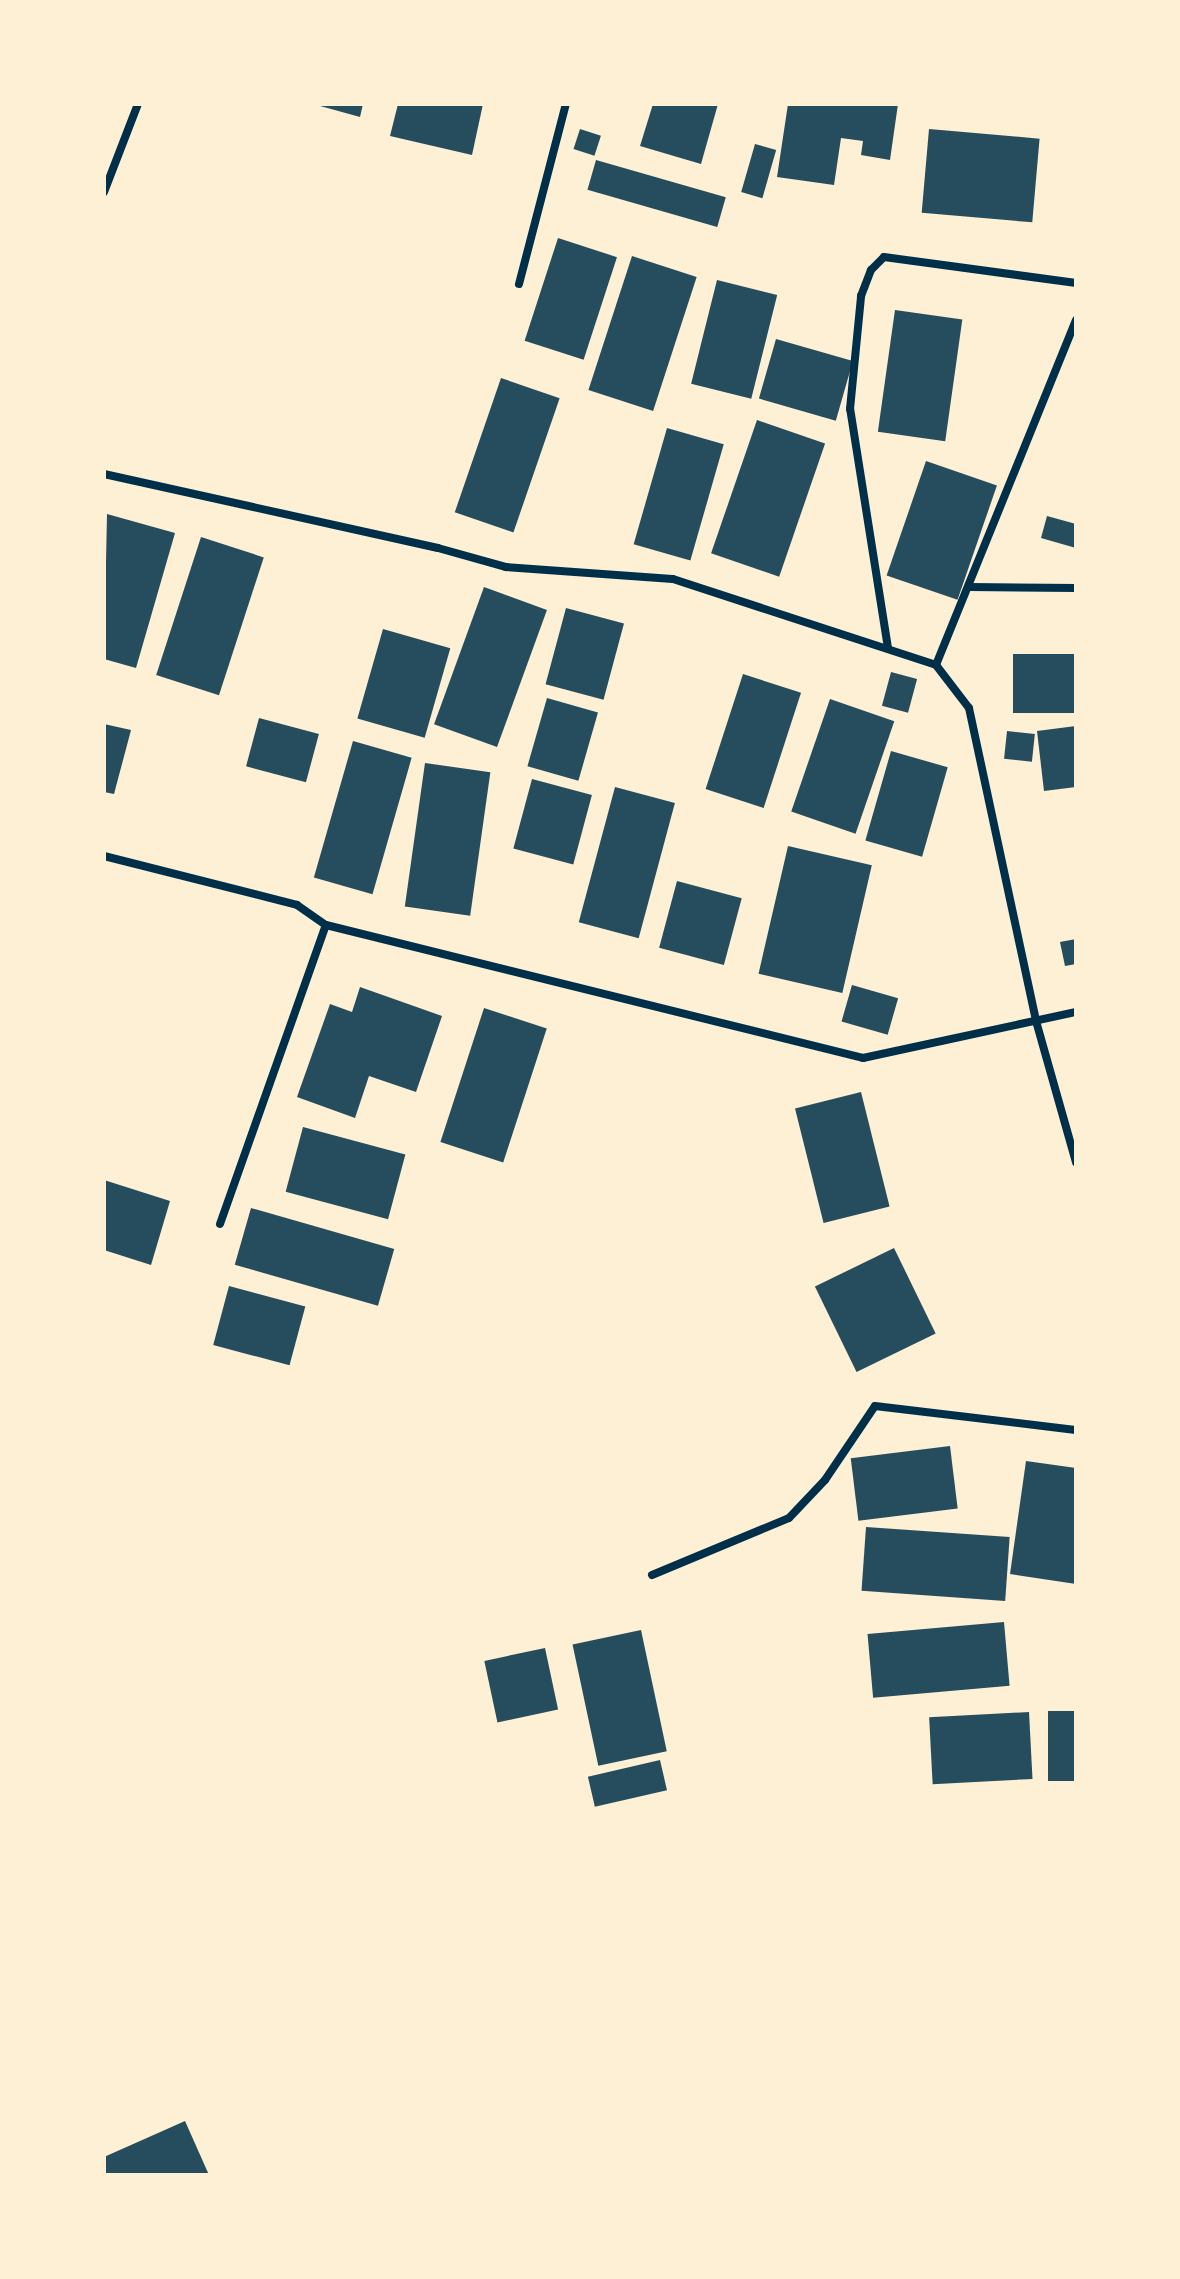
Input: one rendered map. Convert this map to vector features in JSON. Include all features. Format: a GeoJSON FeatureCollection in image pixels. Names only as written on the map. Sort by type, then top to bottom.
{"type":"FeatureCollection","features":[{"type":"Feature","properties":{"kind":"street"},"geometry":{"type":"LineString","coordinates":[[104,192],[138,104]]}},
{"type":"Feature","properties":{"kind":"street"},"geometry":{"type":"LineString","coordinates":[[519,284],[566,104]]}},
{"type":"Feature","properties":{"kind":"street"},"geometry":{"type":"LineString","coordinates":[[888,648],[850,409],[861,296],[871,270],[884,257],[1076,283]]}},
{"type":"Feature","properties":{"kind":"street"},"geometry":{"type":"LineString","coordinates":[[936,665],[1076,320]]}},
{"type":"Feature","properties":{"kind":"street"},"geometry":{"type":"LineString","coordinates":[[104,474],[438,548],[506,567],[673,579],[936,665],[969,708],[1036,1021],[1076,1162]]}},
{"type":"Feature","properties":{"kind":"street"},"geometry":{"type":"LineString","coordinates":[[969,587],[1076,588]]}},
{"type":"Feature","properties":{"kind":"street"},"geometry":{"type":"LineString","coordinates":[[104,856],[297,905],[326,925],[863,1058],[1076,1012]]}},
{"type":"Feature","properties":{"kind":"street"},"geometry":{"type":"LineString","coordinates":[[220,1224],[326,925]]}},
{"type":"Feature","properties":{"kind":"street"},"geometry":{"type":"LineString","coordinates":[[652,1575],[789,1518],[825,1480],[875,1406],[1076,1430]]}},
{"type":"Feature","properties":{"kind":"building"},"geometry":{"type":"Polygon","coordinates":[[[313,104],[363,104],[360,117],[313,104]]]}},
{"type":"Feature","properties":{"kind":"building"},"geometry":{"type":"Polygon","coordinates":[[[398,104],[483,104],[472,155],[390,136],[398,104]]]}},
{"type":"Feature","properties":{"kind":"building"},"geometry":{"type":"Polygon","coordinates":[[[653,104],[718,104],[701,164],[640,146],[653,104]]]}},
{"type":"Feature","properties":{"kind":"building"},"geometry":{"type":"Polygon","coordinates":[[[788,104],[898,104],[890,160],[861,155],[863,141],[841,138],[834,185],[777,177],[788,104]]]}},
{"type":"Feature","properties":{"kind":"building"},"geometry":{"type":"Polygon","coordinates":[[[580,129],[601,136],[594,156],[574,149],[580,129]]]}},
{"type":"Feature","properties":{"kind":"building"},"geometry":{"type":"Polygon","coordinates":[[[929,129],[1040,139],[1032,222],[922,213],[929,129]]]}},
{"type":"Feature","properties":{"kind":"building"},"geometry":{"type":"Polygon","coordinates":[[[755,144],[776,150],[762,198],[741,192],[755,144]]]}},
{"type":"Feature","properties":{"kind":"building"},"geometry":{"type":"Polygon","coordinates":[[[596,160],[726,197],[717,227],[587,190],[596,160]]]}},
{"type":"Feature","properties":{"kind":"building"},"geometry":{"type":"Polygon","coordinates":[[[558,238],[617,257],[584,360],[525,341],[558,238]]]}},
{"type":"Feature","properties":{"kind":"building"},"geometry":{"type":"Polygon","coordinates":[[[632,256],[697,277],[653,411],[588,390],[632,256]]]}},
{"type":"Feature","properties":{"kind":"building"},"geometry":{"type":"Polygon","coordinates":[[[717,280],[777,295],[751,399],[691,384],[717,280]]]}},
{"type":"Feature","properties":{"kind":"building"},"geometry":{"type":"Polygon","coordinates":[[[895,310],[962,319],[945,441],[878,432],[895,310]]]}},
{"type":"Feature","properties":{"kind":"building"},"geometry":{"type":"Polygon","coordinates":[[[776,339],[853,361],[836,421],[759,399],[776,339]]]}},
{"type":"Feature","properties":{"kind":"building"},"geometry":{"type":"Polygon","coordinates":[[[501,378],[560,398],[513,532],[455,512],[501,378]]]}},
{"type":"Feature","properties":{"kind":"building"},"geometry":{"type":"Polygon","coordinates":[[[757,420],[825,443],[779,577],[711,553],[757,420]]]}},
{"type":"Feature","properties":{"kind":"building"},"geometry":{"type":"Polygon","coordinates":[[[667,428],[724,444],[690,561],[634,544],[667,428]]]}},
{"type":"Feature","properties":{"kind":"building"},"geometry":{"type":"Polygon","coordinates":[[[926,461],[997,485],[958,600],[887,575],[926,461]]]}},
{"type":"Feature","properties":{"kind":"building"},"geometry":{"type":"Polygon","coordinates":[[[107,514],[175,533],[136,668],[104,659],[107,514]]]}},
{"type":"Feature","properties":{"kind":"building"},"geometry":{"type":"Polygon","coordinates":[[[1047,516],[1076,524],[1076,548],[1041,538],[1047,516]]]}},
{"type":"Feature","properties":{"kind":"building"},"geometry":{"type":"Polygon","coordinates":[[[201,537],[264,557],[219,695],[156,675],[201,537]]]}},
{"type":"Feature","properties":{"kind":"building"},"geometry":{"type":"Polygon","coordinates":[[[484,587],[547,610],[497,747],[434,724],[484,587]]]}},
{"type":"Feature","properties":{"kind":"building"},"geometry":{"type":"Polygon","coordinates":[[[566,608],[624,624],[604,700],[546,684],[566,608]]]}},
{"type":"Feature","properties":{"kind":"building"},"geometry":{"type":"Polygon","coordinates":[[[383,629],[450,648],[425,738],[357,718],[383,629]]]}},
{"type":"Feature","properties":{"kind":"building"},"geometry":{"type":"Polygon","coordinates":[[[1013,654],[1076,654],[1076,713],[1013,713],[1013,654]]]}},
{"type":"Feature","properties":{"kind":"building"},"geometry":{"type":"Polygon","coordinates":[[[891,672],[917,679],[908,713],[882,706],[891,672]]]}},
{"type":"Feature","properties":{"kind":"building"},"geometry":{"type":"Polygon","coordinates":[[[743,674],[801,693],[764,808],[706,789],[743,674]]]}},
{"type":"Feature","properties":{"kind":"building"},"geometry":{"type":"Polygon","coordinates":[[[547,698],[598,713],[578,781],[527,766],[547,698]]]}},
{"type":"Feature","properties":{"kind":"building"},"geometry":{"type":"Polygon","coordinates":[[[830,699],[894,721],[856,834],[791,812],[830,699]]]}},
{"type":"Feature","properties":{"kind":"building"},"geometry":{"type":"Polygon","coordinates":[[[259,718],[319,734],[306,782],[246,766],[259,718]]]}},
{"type":"Feature","properties":{"kind":"building"},"geometry":{"type":"Polygon","coordinates":[[[104,724],[131,730],[114,794],[104,792],[104,724]]]}},
{"type":"Feature","properties":{"kind":"building"},"geometry":{"type":"Polygon","coordinates":[[[1076,726],[1076,787],[1044,791],[1037,731],[1076,726]]]}},
{"type":"Feature","properties":{"kind":"building"},"geometry":{"type":"Polygon","coordinates":[[[1007,731],[1035,734],[1032,762],[1004,759],[1007,731]]]}},
{"type":"Feature","properties":{"kind":"building"},"geometry":{"type":"Polygon","coordinates":[[[353,741],[412,758],[372,894],[314,877],[353,741]]]}},
{"type":"Feature","properties":{"kind":"building"},"geometry":{"type":"Polygon","coordinates":[[[891,751],[948,767],[922,857],[865,840],[891,751]]]}},
{"type":"Feature","properties":{"kind":"building"},"geometry":{"type":"Polygon","coordinates":[[[425,763],[490,772],[470,916],[405,907],[425,763]]]}},
{"type":"Feature","properties":{"kind":"building"},"geometry":{"type":"Polygon","coordinates":[[[532,779],[592,795],[573,865],[513,849],[532,779]]]}},
{"type":"Feature","properties":{"kind":"building"},"geometry":{"type":"Polygon","coordinates":[[[615,787],[675,803],[639,938],[579,922],[615,787]]]}},
{"type":"Feature","properties":{"kind":"building"},"geometry":{"type":"Polygon","coordinates":[[[788,846],[872,865],[842,993],[759,974],[788,846]]]}},
{"type":"Feature","properties":{"kind":"building"},"geometry":{"type":"Polygon","coordinates":[[[677,881],[742,898],[724,965],[659,948],[677,881]]]}},
{"type":"Feature","properties":{"kind":"building"},"geometry":{"type":"Polygon","coordinates":[[[1076,939],[1076,964],[1065,966],[1060,942],[1076,939]]]}},
{"type":"Feature","properties":{"kind":"building"},"geometry":{"type":"Polygon","coordinates":[[[852,985],[898,998],[888,1035],[842,1022],[852,985]]]}},
{"type":"Feature","properties":{"kind":"building"},"geometry":{"type":"Polygon","coordinates":[[[360,987],[442,1016],[416,1092],[369,1076],[355,1118],[297,1097],[330,1004],[352,1012],[360,987]]]}},
{"type":"Feature","properties":{"kind":"building"},"geometry":{"type":"Polygon","coordinates":[[[484,1008],[547,1028],[503,1162],[440,1142],[484,1008]]]}},
{"type":"Feature","properties":{"kind":"building"},"geometry":{"type":"Polygon","coordinates":[[[861,1092],[890,1206],[824,1223],[795,1108],[861,1092]]]}},
{"type":"Feature","properties":{"kind":"building"},"geometry":{"type":"Polygon","coordinates":[[[303,1127],[405,1154],[388,1219],[286,1192],[303,1127]]]}},
{"type":"Feature","properties":{"kind":"building"},"geometry":{"type":"Polygon","coordinates":[[[104,1180],[170,1201],[151,1265],[104,1250],[104,1180]]]}},
{"type":"Feature","properties":{"kind":"building"},"geometry":{"type":"Polygon","coordinates":[[[251,1208],[394,1249],[378,1306],[235,1265],[251,1208]]]}},
{"type":"Feature","properties":{"kind":"building"},"geometry":{"type":"Polygon","coordinates":[[[894,1248],[936,1333],[857,1372],[815,1287],[894,1248]]]}},
{"type":"Feature","properties":{"kind":"building"},"geometry":{"type":"Polygon","coordinates":[[[229,1286],[305,1306],[290,1365],[213,1345],[229,1286]]]}},
{"type":"Feature","properties":{"kind":"building"},"geometry":{"type":"Polygon","coordinates":[[[950,1446],[958,1509],[858,1521],[851,1458],[950,1446]]]}},
{"type":"Feature","properties":{"kind":"building"},"geometry":{"type":"Polygon","coordinates":[[[1026,1461],[1076,1468],[1076,1584],[1010,1574],[1026,1461]]]}},
{"type":"Feature","properties":{"kind":"building"},"geometry":{"type":"Polygon","coordinates":[[[866,1527],[1010,1537],[1005,1601],[862,1591],[866,1527]]]}},
{"type":"Feature","properties":{"kind":"building"},"geometry":{"type":"Polygon","coordinates":[[[1004,1622],[1010,1686],[873,1698],[868,1634],[1004,1622]]]}},
{"type":"Feature","properties":{"kind":"building"},"geometry":{"type":"Polygon","coordinates":[[[641,1630],[667,1751],[598,1766],[573,1645],[641,1630]]]}},
{"type":"Feature","properties":{"kind":"building"},"geometry":{"type":"Polygon","coordinates":[[[545,1648],[558,1710],[497,1723],[484,1661],[545,1648]]]}},
{"type":"Feature","properties":{"kind":"building"},"geometry":{"type":"Polygon","coordinates":[[[1048,1711],[1076,1711],[1076,1781],[1048,1781],[1048,1711]]]}},
{"type":"Feature","properties":{"kind":"building"},"geometry":{"type":"Polygon","coordinates":[[[1029,1712],[1033,1779],[933,1784],[929,1717],[1029,1712]]]}},
{"type":"Feature","properties":{"kind":"building"},"geometry":{"type":"Polygon","coordinates":[[[660,1760],[667,1790],[595,1807],[588,1777],[660,1760]]]}},
{"type":"Feature","properties":{"kind":"building"},"geometry":{"type":"Polygon","coordinates":[[[185,2121],[209,2175],[104,2175],[104,2157],[185,2121]]]}}]}
